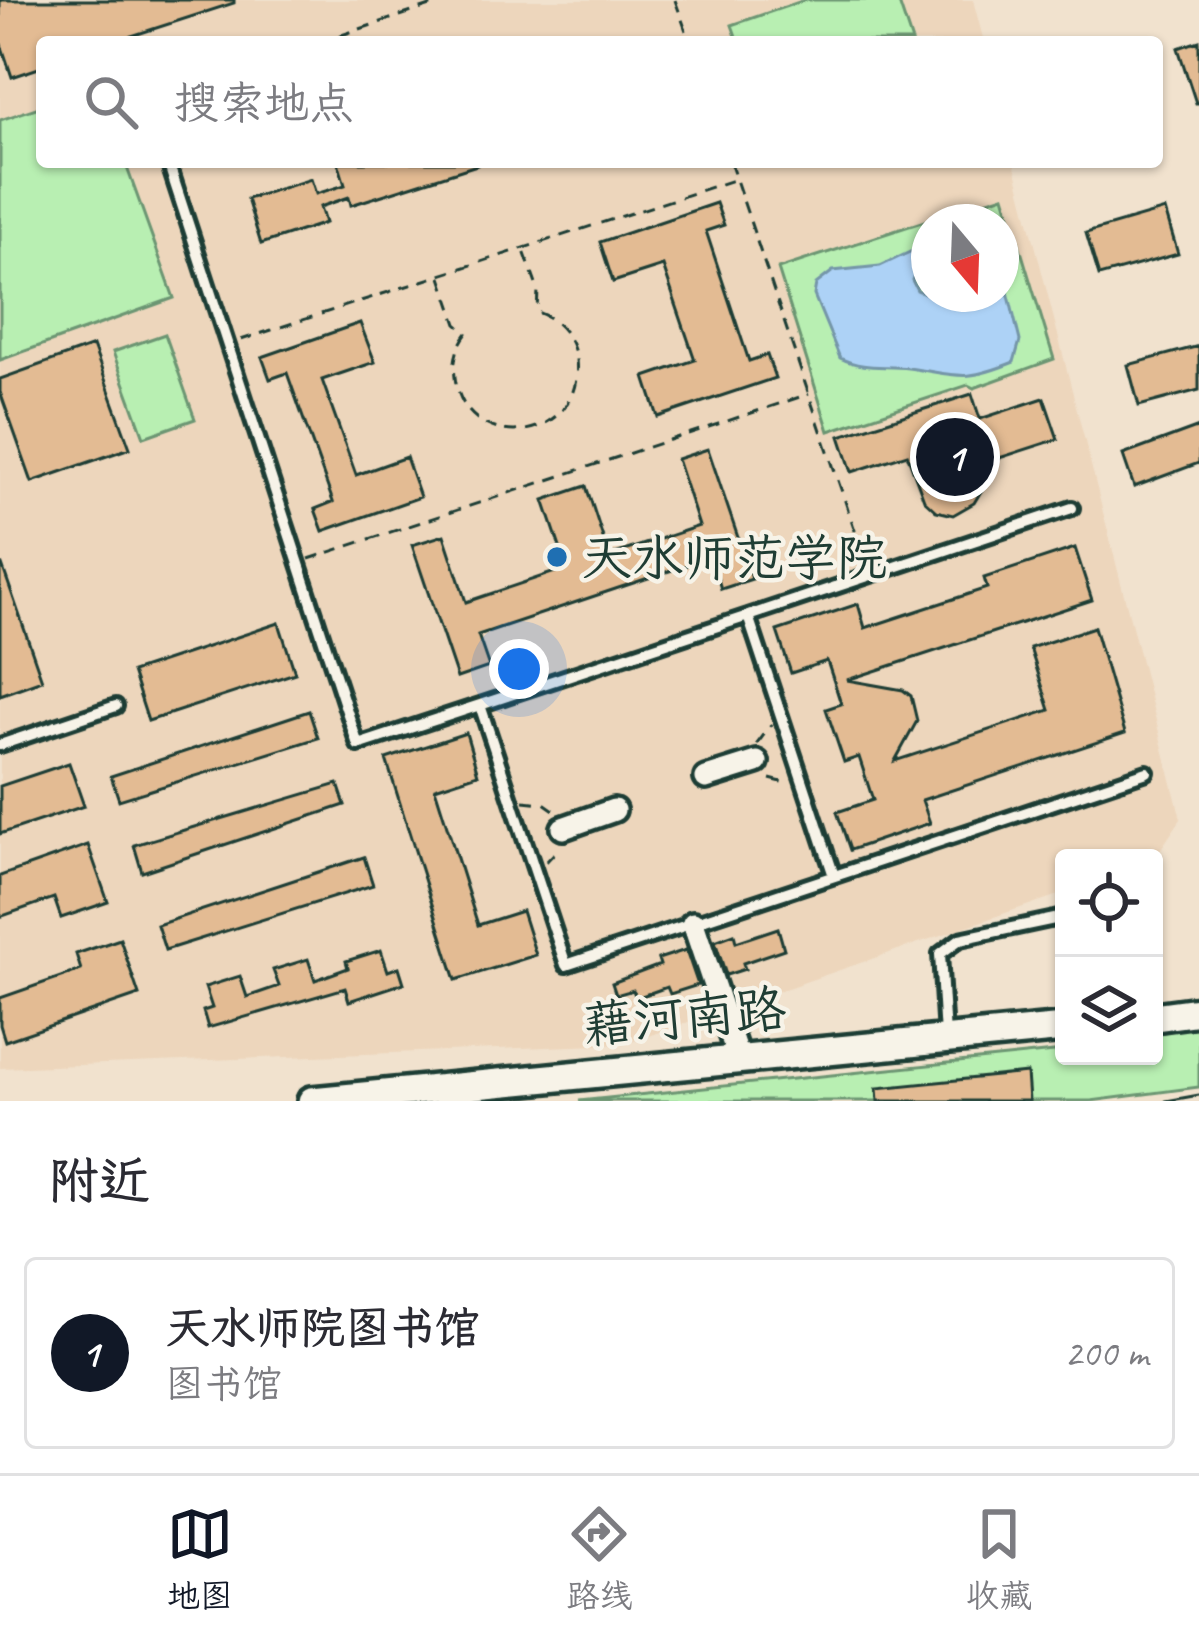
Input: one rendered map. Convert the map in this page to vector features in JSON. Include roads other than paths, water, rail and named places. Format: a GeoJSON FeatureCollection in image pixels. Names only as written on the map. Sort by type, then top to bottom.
{"type":"FeatureCollection","features":[{"type":"Feature","properties":{"kind":"main road"},"geometry":{"type":"LineString","coordinates":[[1163,1016],[1199,1011]]}},
{"type":"Feature","properties":{"kind":"main road","name":"藉河南路"},"geometry":{"type":"LineString","coordinates":[[312,1101],[1055,1029]]}},
{"type":"Feature","properties":{"kind":"street"},"geometry":{"type":"LineString","coordinates":[[706,778],[757,762]]}},
{"type":"Feature","properties":{"kind":"street"},"geometry":{"type":"LineString","coordinates":[[563,828],[614,810]]}},
{"type":"Feature","properties":{"kind":"street"},"geometry":{"type":"LineString","coordinates":[[693,923],[739,1060]]}},
{"type":"Feature","properties":{"kind":"lane"},"geometry":{"type":"LineString","coordinates":[[170,168],[358,745],[1072,508]]}},
{"type":"Feature","properties":{"kind":"lane"},"geometry":{"type":"LineString","coordinates":[[748,616],[834,876]]}},
{"type":"Feature","properties":{"kind":"lane"},"geometry":{"type":"LineString","coordinates":[[480,705],[566,965],[1147,772]]}},
{"type":"Feature","properties":{"kind":"lane"},"geometry":{"type":"LineString","coordinates":[[0,745],[116,706]]}},
{"type":"Feature","properties":{"kind":"lane"},"geometry":{"type":"LineString","coordinates":[[945,1040],[940,954],[960,939],[1055,919]]}},
{"type":"Feature","properties":{"kind":"water"},"geometry":{"type":"Polygon","coordinates":[[[911,251],[911,312],[1013,312],[1020,341],[1014,362],[961,376],[865,366],[840,358],[814,295],[816,284],[833,271],[880,266],[911,251]]]}},
{"type":"Feature","properties":{"kind":"tram line"},"geometry":{"type":"LineString","coordinates":[[1166,1101],[1199,1095]]}},
{"type":"Feature","properties":{"kind":"place","name":"天水师院图书馆"},"geometry":{"type":"Point","coordinates":[955,457]}},
{"type":"Feature","properties":{"kind":"place","name":"天水师范学院"},"geometry":{"type":"Point","coordinates":[557,557]}}]}
